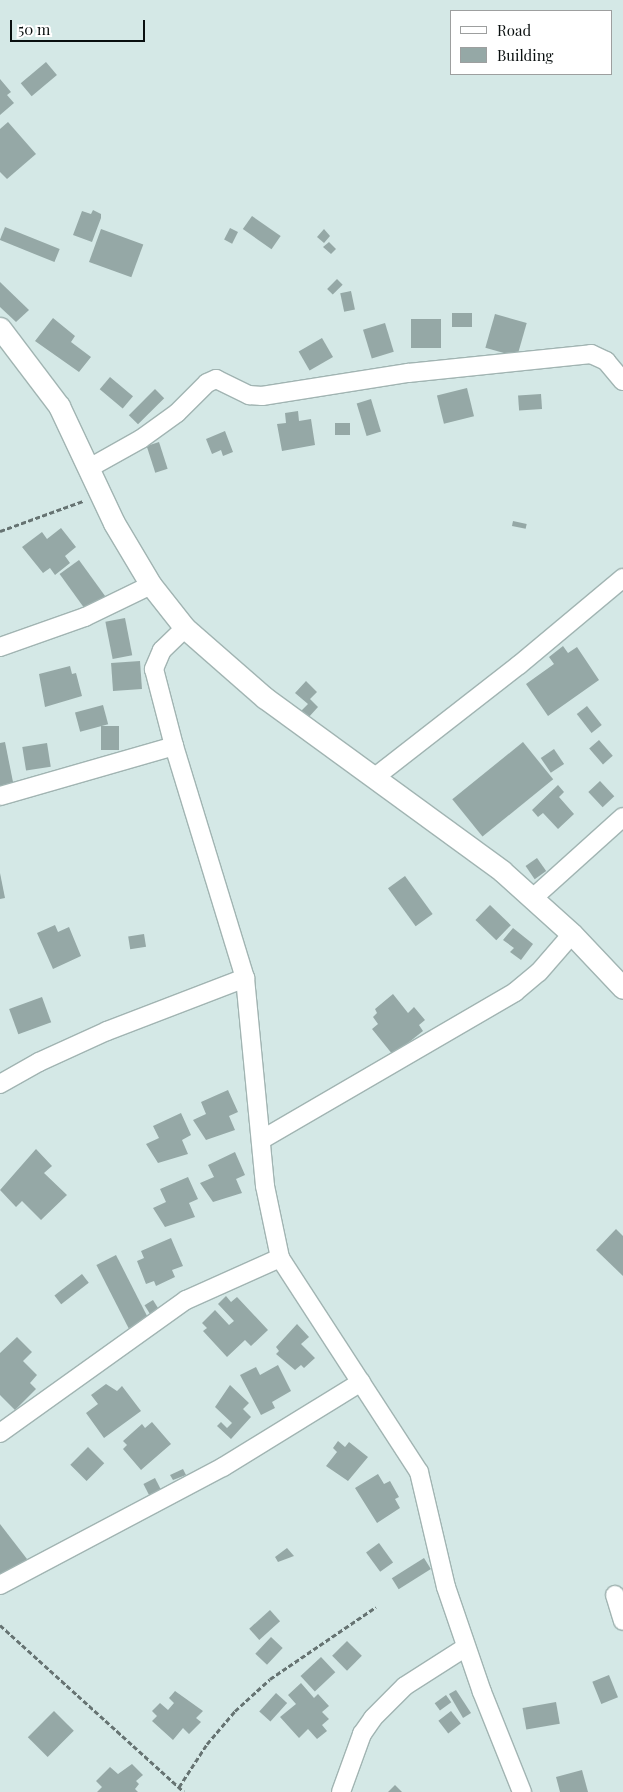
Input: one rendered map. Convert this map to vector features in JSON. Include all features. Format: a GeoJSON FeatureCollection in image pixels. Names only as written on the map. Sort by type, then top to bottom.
{"type":"FeatureCollection","features":[{"type":"Feature","properties":{"kind":"street"},"geometry":{"type":"LineString","coordinates":[[0,328],[59,406],[90,467],[114,523],[151,585],[185,628],[265,698],[502,870],[572,934],[621,983]]}},
{"type":"Feature","properties":{"kind":"street"},"geometry":{"type":"LineString","coordinates":[[90,467],[142,439],[216,379],[249,395],[262,396],[408,374],[591,354],[606,361],[623,381]]}},
{"type":"Feature","properties":{"kind":"street"},"geometry":{"type":"LineString","coordinates":[[375,777],[519,665],[623,578]]}},
{"type":"Feature","properties":{"kind":"street"},"geometry":{"type":"LineString","coordinates":[[0,647],[85,617],[151,585]]}},
{"type":"Feature","properties":{"kind":"street"},"geometry":{"type":"LineString","coordinates":[[185,628],[162,650],[154,669],[174,746],[245,978],[265,1186],[280,1258],[419,1472],[446,1587],[466,1647],[522,1792]]}},
{"type":"Feature","properties":{"kind":"street"},"geometry":{"type":"LineString","coordinates":[[0,796],[174,746]]}},
{"type":"Feature","properties":{"kind":"street"},"geometry":{"type":"LineString","coordinates":[[533,898],[623,817]]}},
{"type":"Feature","properties":{"kind":"street"},"geometry":{"type":"LineString","coordinates":[[261,1140],[515,992],[539,972],[572,934]]}},
{"type":"Feature","properties":{"kind":"street"},"geometry":{"type":"LineString","coordinates":[[0,1084],[39,1062],[107,1031],[245,978]]}},
{"type":"Feature","properties":{"kind":"street"},"geometry":{"type":"LineString","coordinates":[[0,1434],[186,1300],[280,1258]]}},
{"type":"Feature","properties":{"kind":"street"},"geometry":{"type":"LineString","coordinates":[[0,1585],[224,1468],[362,1382]]}},
{"type":"Feature","properties":{"kind":"street"},"geometry":{"type":"LineString","coordinates":[[615,1595],[623,1622]]}},
{"type":"Feature","properties":{"kind":"street"},"geometry":{"type":"LineString","coordinates":[[341,1792],[362,1734],[372,1718],[406,1686],[466,1647]]}},
{"type":"Feature","properties":{"kind":"path"},"geometry":{"type":"LineString","coordinates":[[0,531],[102,494]]}},
{"type":"Feature","properties":{"kind":"path"},"geometry":{"type":"LineString","coordinates":[[179,1787],[207,1744],[235,1711],[270,1679],[376,1607]]}},
{"type":"Feature","properties":{"kind":"path"},"geometry":{"type":"LineString","coordinates":[[0,1625],[184,1792]]}},
{"type":"Feature","properties":{"kind":"building"},"geometry":{"type":"Polygon","coordinates":[[[46,62],[57,75],[32,96],[21,83],[46,62]]]}},
{"type":"Feature","properties":{"kind":"building"},"geometry":{"type":"Polygon","coordinates":[[[0,79],[11,92],[7,95],[14,103],[0,115],[0,79]]]}},
{"type":"Feature","properties":{"kind":"building"},"geometry":{"type":"Polygon","coordinates":[[[8,122],[36,154],[7,179],[0,172],[0,129],[8,122]]]}},
{"type":"Feature","properties":{"kind":"building"},"geometry":{"type":"Polygon","coordinates":[[[93,210],[101,214],[101,218],[92,242],[73,235],[82,211],[91,214],[93,210]]]}},
{"type":"Feature","properties":{"kind":"building"},"geometry":{"type":"Polygon","coordinates":[[[252,216],[281,236],[271,249],[243,229],[252,216]]]}},
{"type":"Feature","properties":{"kind":"building"},"geometry":{"type":"Polygon","coordinates":[[[5,227],[60,249],[54,262],[0,240],[5,227]]]}},
{"type":"Feature","properties":{"kind":"building"},"geometry":{"type":"Polygon","coordinates":[[[230,228],[238,232],[232,244],[224,240],[230,228]]]}},
{"type":"Feature","properties":{"kind":"building"},"geometry":{"type":"Polygon","coordinates":[[[101,229],[143,244],[131,277],[89,262],[101,229]]]}},
{"type":"Feature","properties":{"kind":"building"},"geometry":{"type":"Polygon","coordinates":[[[324,229],[330,236],[324,243],[317,237],[324,229]]]}},
{"type":"Feature","properties":{"kind":"building"},"geometry":{"type":"Polygon","coordinates":[[[329,242],[336,249],[331,254],[323,247],[329,242]]]}},
{"type":"Feature","properties":{"kind":"building"},"geometry":{"type":"Polygon","coordinates":[[[337,279],[343,285],[333,295],[327,289],[337,279]]]}},
{"type":"Feature","properties":{"kind":"building"},"geometry":{"type":"Polygon","coordinates":[[[0,282],[29,310],[16,322],[0,307],[0,282]]]}},
{"type":"Feature","properties":{"kind":"building"},"geometry":{"type":"Polygon","coordinates":[[[351,291],[355,310],[344,312],[340,293],[351,291]]]}},
{"type":"Feature","properties":{"kind":"building"},"geometry":{"type":"Polygon","coordinates":[[[452,313],[472,313],[472,327],[452,327],[452,313]]]}},
{"type":"Feature","properties":{"kind":"building"},"geometry":{"type":"Polygon","coordinates":[[[495,314],[527,323],[517,357],[485,348],[495,314]]]}},
{"type":"Feature","properties":{"kind":"building"},"geometry":{"type":"Polygon","coordinates":[[[53,318],[75,336],[71,342],[91,357],[79,372],[35,341],[53,318]]]}},
{"type":"Feature","properties":{"kind":"building"},"geometry":{"type":"Polygon","coordinates":[[[411,319],[441,319],[441,348],[411,348],[411,319]]]}},
{"type":"Feature","properties":{"kind":"building"},"geometry":{"type":"Polygon","coordinates":[[[385,323],[394,352],[372,358],[363,330],[385,323]]]}},
{"type":"Feature","properties":{"kind":"building"},"geometry":{"type":"Polygon","coordinates":[[[322,338],[333,357],[310,371],[299,352],[322,338]]]}},
{"type":"Feature","properties":{"kind":"building"},"geometry":{"type":"Polygon","coordinates":[[[110,377],[133,396],[123,409],[100,389],[110,377]]]}},
{"type":"Feature","properties":{"kind":"building"},"geometry":{"type":"Polygon","coordinates":[[[467,388],[474,416],[444,424],[437,395],[467,388]]]}},
{"type":"Feature","properties":{"kind":"building"},"geometry":{"type":"Polygon","coordinates":[[[155,389],[164,398],[138,424],[129,415],[155,389]]]}},
{"type":"Feature","properties":{"kind":"building"},"geometry":{"type":"Polygon","coordinates":[[[541,394],[542,409],[519,411],[518,396],[541,394]]]}},
{"type":"Feature","properties":{"kind":"building"},"geometry":{"type":"Polygon","coordinates":[[[371,399],[381,432],[367,436],[357,403],[371,399]]]}},
{"type":"Feature","properties":{"kind":"building"},"geometry":{"type":"Polygon","coordinates":[[[298,411],[299,421],[311,419],[315,445],[282,451],[277,424],[286,423],[285,413],[298,411]]]}},
{"type":"Feature","properties":{"kind":"building"},"geometry":{"type":"Polygon","coordinates":[[[335,423],[350,423],[350,435],[335,435],[335,423]]]}},
{"type":"Feature","properties":{"kind":"building"},"geometry":{"type":"Polygon","coordinates":[[[225,431],[233,452],[223,456],[221,450],[212,454],[206,439],[225,431]]]}},
{"type":"Feature","properties":{"kind":"building"},"geometry":{"type":"Polygon","coordinates":[[[159,442],[168,469],[155,473],[147,446],[159,442]]]}},
{"type":"Feature","properties":{"kind":"building"},"geometry":{"type":"Polygon","coordinates":[[[513,521],[527,524],[526,529],[512,526],[513,521]]]}},
{"type":"Feature","properties":{"kind":"building"},"geometry":{"type":"Polygon","coordinates":[[[61,528],[76,547],[65,556],[70,563],[55,575],[50,568],[43,573],[22,547],[42,532],[47,539],[61,528]]]}},
{"type":"Feature","properties":{"kind":"building"},"geometry":{"type":"Polygon","coordinates":[[[79,560],[108,600],[88,614],[60,574],[79,560]]]}},
{"type":"Feature","properties":{"kind":"building"},"geometry":{"type":"Polygon","coordinates":[[[125,618],[132,655],[113,659],[105,622],[125,618]]]}},
{"type":"Feature","properties":{"kind":"building"},"geometry":{"type":"Polygon","coordinates":[[[563,646],[568,653],[577,647],[599,680],[548,716],[526,684],[554,664],[549,657],[563,646]]]}},
{"type":"Feature","properties":{"kind":"building"},"geometry":{"type":"Polygon","coordinates":[[[140,661],[142,689],[113,691],[111,663],[140,661]]]}},
{"type":"Feature","properties":{"kind":"building"},"geometry":{"type":"Polygon","coordinates":[[[70,666],[72,674],[76,673],[82,696],[45,707],[39,674],[70,666]]]}},
{"type":"Feature","properties":{"kind":"building"},"geometry":{"type":"Polygon","coordinates":[[[306,681],[317,692],[310,699],[318,707],[308,718],[301,711],[308,704],[295,693],[306,681]]]}},
{"type":"Feature","properties":{"kind":"building"},"geometry":{"type":"Polygon","coordinates":[[[103,705],[108,724],[80,732],[75,713],[103,705]]]}},
{"type":"Feature","properties":{"kind":"building"},"geometry":{"type":"Polygon","coordinates":[[[587,706],[602,725],[592,733],[577,714],[587,706]]]}},
{"type":"Feature","properties":{"kind":"building"},"geometry":{"type":"Polygon","coordinates":[[[101,726],[119,726],[119,750],[101,750],[101,726]]]}},
{"type":"Feature","properties":{"kind":"building"},"geometry":{"type":"Polygon","coordinates":[[[599,740],[613,756],[603,764],[589,749],[599,740]]]}},
{"type":"Feature","properties":{"kind":"building"},"geometry":{"type":"Polygon","coordinates":[[[5,742],[14,787],[0,790],[0,743],[5,742]]]}},
{"type":"Feature","properties":{"kind":"building"},"geometry":{"type":"Polygon","coordinates":[[[523,742],[553,779],[482,837],[452,799],[523,742]]]}},
{"type":"Feature","properties":{"kind":"building"},"geometry":{"type":"Polygon","coordinates":[[[47,743],[51,767],[26,771],[22,747],[47,743]]]}},
{"type":"Feature","properties":{"kind":"building"},"geometry":{"type":"Polygon","coordinates":[[[554,749],[564,764],[551,773],[541,758],[554,749]]]}},
{"type":"Feature","properties":{"kind":"building"},"geometry":{"type":"Polygon","coordinates":[[[600,781],[614,796],[603,807],[588,792],[600,781]]]}},
{"type":"Feature","properties":{"kind":"building"},"geometry":{"type":"Polygon","coordinates":[[[558,785],[564,792],[559,797],[574,814],[558,829],[543,813],[538,817],[532,810],[558,785]]]}},
{"type":"Feature","properties":{"kind":"building"},"geometry":{"type":"Polygon","coordinates":[[[537,858],[546,871],[535,879],[526,866],[537,858]]]}},
{"type":"Feature","properties":{"kind":"building"},"geometry":{"type":"Polygon","coordinates":[[[0,873],[5,898],[0,899],[0,873]]]}},
{"type":"Feature","properties":{"kind":"building"},"geometry":{"type":"Polygon","coordinates":[[[405,876],[433,914],[416,926],[388,888],[405,876]]]}},
{"type":"Feature","properties":{"kind":"building"},"geometry":{"type":"Polygon","coordinates":[[[490,905],[511,925],[496,940],[475,920],[490,905]]]}},
{"type":"Feature","properties":{"kind":"building"},"geometry":{"type":"Polygon","coordinates":[[[55,925],[58,932],[69,927],[81,956],[53,969],[37,933],[55,925]]]}},
{"type":"Feature","properties":{"kind":"building"},"geometry":{"type":"Polygon","coordinates":[[[513,928],[533,944],[521,960],[510,952],[514,948],[503,940],[513,928]]]}},
{"type":"Feature","properties":{"kind":"building"},"geometry":{"type":"Polygon","coordinates":[[[144,934],[146,947],[130,949],[128,937],[144,934]]]}},
{"type":"Feature","properties":{"kind":"building"},"geometry":{"type":"Polygon","coordinates":[[[393,994],[408,1013],[414,1007],[425,1020],[419,1025],[423,1031],[393,1055],[372,1029],[378,1024],[373,1017],[377,1013],[375,1009],[393,994]]]}},
{"type":"Feature","properties":{"kind":"building"},"geometry":{"type":"Polygon","coordinates":[[[42,997],[51,1022],[18,1034],[9,1009],[42,997]]]}},
{"type":"Feature","properties":{"kind":"building"},"geometry":{"type":"Polygon","coordinates":[[[228,1090],[238,1112],[229,1116],[235,1130],[206,1140],[193,1120],[206,1114],[201,1102],[228,1090]]]}},
{"type":"Feature","properties":{"kind":"building"},"geometry":{"type":"Polygon","coordinates":[[[181,1113],[191,1135],[182,1140],[188,1154],[158,1163],[146,1144],[159,1138],[153,1126],[181,1113]]]}},
{"type":"Feature","properties":{"kind":"building"},"geometry":{"type":"Polygon","coordinates":[[[36,1149],[52,1166],[44,1173],[67,1195],[41,1220],[22,1201],[16,1207],[0,1190],[36,1149]]]}},
{"type":"Feature","properties":{"kind":"building"},"geometry":{"type":"Polygon","coordinates":[[[235,1152],[245,1175],[236,1179],[242,1193],[213,1202],[200,1183],[214,1177],[208,1165],[235,1152]]]}},
{"type":"Feature","properties":{"kind":"building"},"geometry":{"type":"Polygon","coordinates":[[[188,1177],[198,1199],[189,1203],[195,1217],[165,1227],[153,1208],[166,1202],[160,1189],[188,1177]]]}},
{"type":"Feature","properties":{"kind":"building"},"geometry":{"type":"Polygon","coordinates":[[[616,1229],[623,1236],[623,1276],[596,1250],[616,1229]]]}},
{"type":"Feature","properties":{"kind":"building"},"geometry":{"type":"Polygon","coordinates":[[[171,1238],[183,1266],[172,1270],[175,1277],[156,1286],[154,1281],[146,1284],[137,1261],[144,1258],[141,1251],[171,1238]]]}},
{"type":"Feature","properties":{"kind":"building"},"geometry":{"type":"Polygon","coordinates":[[[116,1255],[148,1318],[129,1328],[96,1265],[116,1255]]]}},
{"type":"Feature","properties":{"kind":"building"},"geometry":{"type":"Polygon","coordinates":[[[82,1274],[89,1283],[61,1304],[54,1296],[82,1274]]]}},
{"type":"Feature","properties":{"kind":"building"},"geometry":{"type":"Polygon","coordinates":[[[226,1296],[231,1302],[237,1297],[268,1330],[251,1346],[245,1340],[227,1357],[203,1331],[207,1328],[202,1323],[215,1310],[229,1325],[234,1321],[218,1304],[226,1296]]]}},
{"type":"Feature","properties":{"kind":"building"},"geometry":{"type":"Polygon","coordinates":[[[153,1300],[160,1311],[151,1316],[145,1305],[153,1300]]]}},
{"type":"Feature","properties":{"kind":"building"},"geometry":{"type":"Polygon","coordinates":[[[297,1324],[309,1337],[301,1344],[315,1358],[304,1368],[301,1365],[295,1370],[276,1354],[279,1351],[276,1347],[297,1324]]]}},
{"type":"Feature","properties":{"kind":"building"},"geometry":{"type":"Polygon","coordinates":[[[17,1337],[32,1352],[23,1361],[37,1375],[30,1383],[36,1389],[15,1410],[0,1395],[0,1353],[17,1337]]]}},
{"type":"Feature","properties":{"kind":"building"},"geometry":{"type":"Polygon","coordinates":[[[278,1365],[291,1391],[272,1402],[275,1408],[261,1415],[240,1375],[256,1367],[260,1375],[278,1365]]]}},
{"type":"Feature","properties":{"kind":"building"},"geometry":{"type":"Polygon","coordinates":[[[106,1384],[117,1391],[122,1386],[141,1411],[104,1438],[86,1413],[98,1404],[91,1395],[106,1384]]]}},
{"type":"Feature","properties":{"kind":"building"},"geometry":{"type":"Polygon","coordinates":[[[230,1385],[249,1403],[243,1409],[251,1417],[231,1439],[217,1426],[221,1422],[227,1428],[232,1423],[215,1407],[230,1385]]]}},
{"type":"Feature","properties":{"kind":"building"},"geometry":{"type":"Polygon","coordinates":[[[152,1422],[171,1444],[141,1470],[123,1449],[127,1445],[123,1441],[142,1424],[145,1428],[152,1422]]]}},
{"type":"Feature","properties":{"kind":"building"},"geometry":{"type":"Polygon","coordinates":[[[338,1441],[345,1447],[349,1442],[368,1457],[348,1481],[326,1466],[337,1452],[333,1448],[338,1441]]]}},
{"type":"Feature","properties":{"kind":"building"},"geometry":{"type":"Polygon","coordinates":[[[88,1447],[104,1463],[87,1481],[70,1465],[88,1447]]]}},
{"type":"Feature","properties":{"kind":"building"},"geometry":{"type":"Polygon","coordinates":[[[183,1469],[186,1475],[173,1480],[170,1475],[183,1469]]]}},
{"type":"Feature","properties":{"kind":"building"},"geometry":{"type":"Polygon","coordinates":[[[378,1474],[384,1484],[390,1481],[399,1497],[395,1499],[400,1508],[377,1523],[355,1488],[378,1474]]]}},
{"type":"Feature","properties":{"kind":"building"},"geometry":{"type":"Polygon","coordinates":[[[155,1478],[162,1492],[151,1498],[143,1484],[155,1478]]]}},
{"type":"Feature","properties":{"kind":"building"},"geometry":{"type":"Polygon","coordinates":[[[0,1524],[27,1559],[5,1579],[0,1573],[0,1524]]]}},
{"type":"Feature","properties":{"kind":"building"},"geometry":{"type":"Polygon","coordinates":[[[379,1543],[393,1562],[380,1572],[366,1552],[379,1543]]]}},
{"type":"Feature","properties":{"kind":"building"},"geometry":{"type":"Polygon","coordinates":[[[287,1548],[294,1556],[278,1562],[275,1557],[287,1548]]]}},
{"type":"Feature","properties":{"kind":"building"},"geometry":{"type":"Polygon","coordinates":[[[424,1558],[431,1569],[399,1589],[392,1578],[424,1558]]]}},
{"type":"Feature","properties":{"kind":"building"},"geometry":{"type":"Polygon","coordinates":[[[270,1610],[280,1621],[259,1640],[249,1629],[270,1610]]]}},
{"type":"Feature","properties":{"kind":"building"},"geometry":{"type":"Polygon","coordinates":[[[271,1637],[283,1648],[267,1665],[255,1654],[271,1637]]]}},
{"type":"Feature","properties":{"kind":"building"},"geometry":{"type":"Polygon","coordinates":[[[347,1641],[362,1656],[347,1671],[332,1656],[347,1641]]]}},
{"type":"Feature","properties":{"kind":"building"},"geometry":{"type":"Polygon","coordinates":[[[321,1657],[335,1672],[315,1691],[301,1676],[321,1657]]]}},
{"type":"Feature","properties":{"kind":"building"},"geometry":{"type":"Polygon","coordinates":[[[609,1675],[618,1697],[601,1704],[592,1682],[609,1675]]]}},
{"type":"Feature","properties":{"kind":"building"},"geometry":{"type":"Polygon","coordinates":[[[301,1683],[314,1698],[318,1694],[329,1706],[322,1712],[329,1719],[322,1725],[327,1731],[317,1739],[308,1729],[299,1738],[280,1717],[296,1704],[288,1695],[301,1683]]]}},
{"type":"Feature","properties":{"kind":"building"},"geometry":{"type":"Polygon","coordinates":[[[456,1690],[471,1713],[463,1718],[449,1694],[456,1690]]]}},
{"type":"Feature","properties":{"kind":"building"},"geometry":{"type":"Polygon","coordinates":[[[175,1691],[203,1711],[196,1718],[201,1722],[189,1734],[183,1728],[173,1740],[152,1721],[157,1716],[152,1711],[160,1703],[168,1710],[174,1703],[169,1698],[175,1691]]]}},
{"type":"Feature","properties":{"kind":"building"},"geometry":{"type":"Polygon","coordinates":[[[276,1693],[287,1703],[270,1722],[259,1712],[276,1693]]]}},
{"type":"Feature","properties":{"kind":"building"},"geometry":{"type":"Polygon","coordinates":[[[446,1695],[451,1702],[440,1711],[435,1703],[446,1695]]]}},
{"type":"Feature","properties":{"kind":"building"},"geometry":{"type":"Polygon","coordinates":[[[556,1702],[560,1724],[526,1730],[523,1708],[556,1702]]]}},
{"type":"Feature","properties":{"kind":"building"},"geometry":{"type":"Polygon","coordinates":[[[54,1711],[74,1731],[48,1757],[28,1737],[54,1711]]]}},
{"type":"Feature","properties":{"kind":"building"},"geometry":{"type":"Polygon","coordinates":[[[451,1711],[461,1724],[448,1733],[438,1721],[451,1711]]]}},
{"type":"Feature","properties":{"kind":"building"},"geometry":{"type":"Polygon","coordinates":[[[132,1764],[143,1775],[136,1781],[139,1784],[135,1789],[138,1792],[97,1792],[102,1787],[96,1781],[110,1767],[118,1774],[132,1764]]]}},
{"type":"Feature","properties":{"kind":"building"},"geometry":{"type":"Polygon","coordinates":[[[582,1770],[588,1792],[560,1792],[556,1777],[582,1770]]]}},
{"type":"Feature","properties":{"kind":"building"},"geometry":{"type":"Polygon","coordinates":[[[395,1785],[402,1792],[388,1792],[395,1785]]]}}]}
